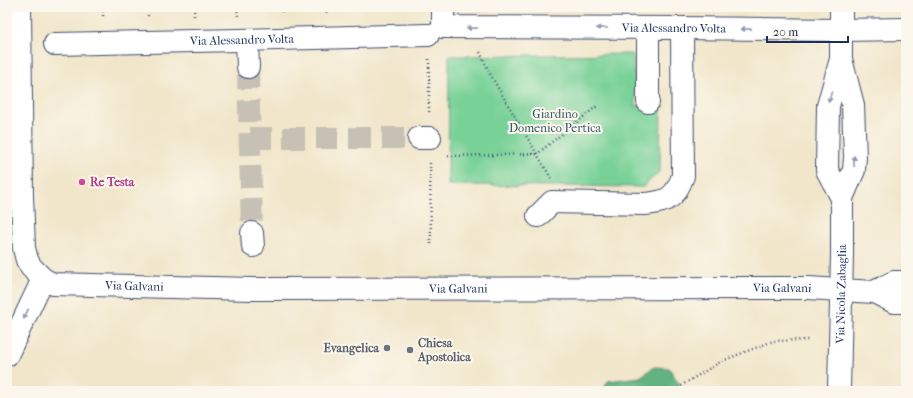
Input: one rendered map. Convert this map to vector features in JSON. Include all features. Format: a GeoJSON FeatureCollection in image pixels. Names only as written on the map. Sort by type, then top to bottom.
{"type":"FeatureCollection","features":[{"type":"Feature","properties":{"kind":"street"},"geometry":{"type":"LineString","coordinates":[[7,355],[43,279],[31,267],[27,260],[24,248],[20,7]]}},
{"type":"Feature","properties":{"kind":"street","name":"Via Nicola Zabaglia"},"geometry":{"type":"LineString","coordinates":[[839,391],[842,198],[827,170],[828,106],[840,59],[841,7]]}},
{"type":"Feature","properties":{"kind":"street","name":"Via Alessandro Volta"},"geometry":{"type":"LineString","coordinates":[[55,44],[247,40],[438,23],[648,28],[841,30],[906,29]]}},
{"type":"Feature","properties":{"kind":"street"},"geometry":{"type":"LineString","coordinates":[[648,28],[648,102]]}},
{"type":"Feature","properties":{"kind":"street"},"geometry":{"type":"LineString","coordinates":[[538,216],[552,202],[645,204],[658,203],[667,200],[675,193],[680,186],[683,176],[682,28]]}},
{"type":"Feature","properties":{"kind":"street"},"geometry":{"type":"LineString","coordinates":[[247,40],[248,68]]}},
{"type":"Feature","properties":{"kind":"street","name":"Via Galvani"},"geometry":{"type":"LineString","coordinates":[[43,279],[54,284],[66,285],[251,289],[808,288],[874,292],[894,302],[906,302]]}},
{"type":"Feature","properties":{"kind":"street"},"geometry":{"type":"LineString","coordinates":[[874,292],[894,282],[906,282]]}},
{"type":"Feature","properties":{"kind":"path"},"geometry":{"type":"LineString","coordinates":[[478,47],[490,74],[566,202]]}},
{"type":"Feature","properties":{"kind":"path"},"geometry":{"type":"LineString","coordinates":[[445,156],[537,154],[597,106]]}},
{"type":"Feature","properties":{"kind":"path"},"geometry":{"type":"LineString","coordinates":[[675,391],[682,385],[722,361],[773,341],[808,340]]}},
{"type":"Feature","properties":{"kind":"green space","name":"Giardino Domenico Pertica"},"geometry":{"type":"Polygon","coordinates":[[[633,54],[636,106],[661,106],[660,171],[643,187],[448,185],[449,56],[633,54]]]}},
{"type":"Feature","properties":{"kind":"green space"},"geometry":{"type":"Polygon","coordinates":[[[654,367],[669,368],[684,391],[602,391],[608,381],[640,377],[654,367]]]}},
{"type":"Feature","properties":{"kind":"tunnel"},"geometry":{"type":"LineString","coordinates":[[248,67],[252,233]]}},
{"type":"Feature","properties":{"kind":"tunnel"},"geometry":{"type":"LineString","coordinates":[[250,138],[419,138]]}},
{"type":"Feature","properties":{"kind":"place","name":"Re Testa"},"geometry":{"type":"Point","coordinates":[82,182]}},
{"type":"Feature","properties":{"kind":"place","name":"Evangelica"},"geometry":{"type":"Point","coordinates":[387,348]}},
{"type":"Feature","properties":{"kind":"place","name":"Chiesa Apostolica"},"geometry":{"type":"Point","coordinates":[410,350]}}]}
